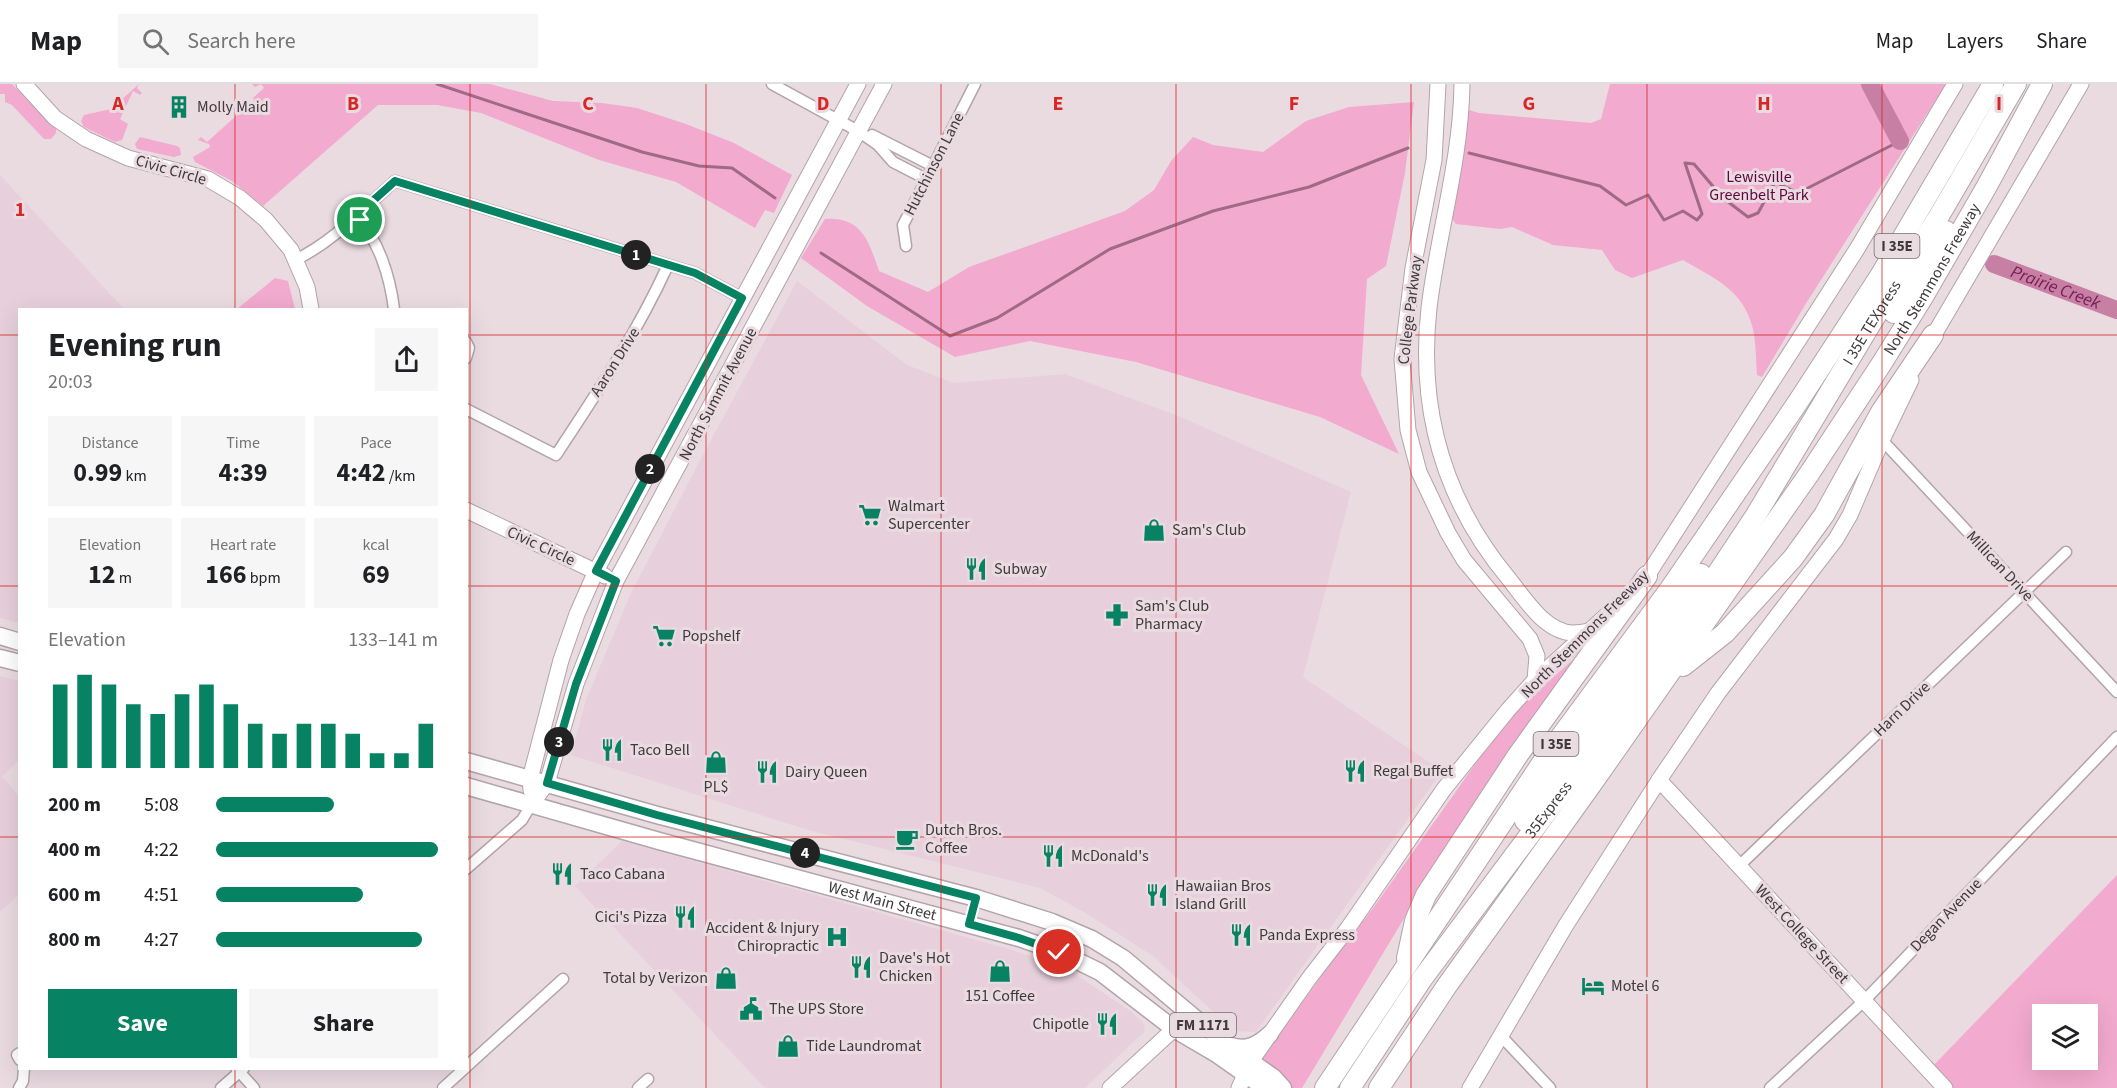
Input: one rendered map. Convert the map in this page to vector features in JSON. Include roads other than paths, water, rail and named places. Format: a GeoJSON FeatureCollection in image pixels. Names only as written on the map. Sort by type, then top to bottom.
{"type":"FeatureCollection","features":[{"type":"Feature","properties":{"kind":"highway","name":"North Stemmons Freeway"},"geometry":{"type":"LineString","coordinates":[[1325,1088],[1548,754],[1670,589],[1796,405],[1880,276],[1993,84]]}},
{"type":"Feature","properties":{"kind":"highway","name":"I 35E TEXpress"},"geometry":{"type":"LineString","coordinates":[[1803,438],[1870,325],[1939,216],[2016,84]]}},
{"type":"Feature","properties":{"kind":"highway","name":"North Stemmons Freeway"},"geometry":{"type":"LineString","coordinates":[[1379,1088],[1446,987],[1667,678],[1809,474],[1882,363],[1987,186],[2042,84]]}},
{"type":"Feature","properties":{"kind":"highway"},"geometry":{"type":"LineString","coordinates":[[1803,438],[1849,383],[1951,224],[1987,186]]}},
{"type":"Feature","properties":{"kind":"highway"},"geometry":{"type":"LineString","coordinates":[[1667,678],[1725,633],[1793,558],[1824,515],[1881,412],[1933,335]]}},
{"type":"Feature","properties":{"kind":"highway"},"geometry":{"type":"LineString","coordinates":[[1489,890],[1520,828],[1626,673],[1693,586],[1786,445],[1796,405]]}},
{"type":"Feature","properties":{"kind":"highway","name":"35Express"},"geometry":{"type":"LineString","coordinates":[[1350,1088],[1422,979],[1576,773],[1705,592],[1803,438]]}},
{"type":"Feature","properties":{"kind":"highway"},"geometry":{"type":"LineString","coordinates":[[1406,966],[1415,921],[1426,895],[1518,755],[1647,576]]}},
{"type":"Feature","properties":{"kind":"main road","name":"Civic Circle"},"geometry":{"type":"LineString","coordinates":[[24,84],[55,118],[86,139],[128,158],[208,179],[240,198],[266,220],[291,250],[307,287],[311,308]]}},
{"type":"Feature","properties":{"kind":"main road","name":"North Summit Avenue"},"geometry":{"type":"LineString","coordinates":[[531,805],[530,779],[561,660],[577,614],[596,571],[858,84]]}},
{"type":"Feature","properties":{"kind":"main road","name":"North Summit Avenue"},"geometry":{"type":"LineString","coordinates":[[531,805],[547,783],[576,684],[616,581],[884,84]]}},
{"type":"Feature","properties":{"kind":"main road","name":"College Parkway"},"geometry":{"type":"LineString","coordinates":[[1438,84],[1434,160],[1413,268],[1402,359],[1408,430],[1419,472],[1448,533],[1464,560],[1530,639],[1538,656],[1535,680]]}},
{"type":"Feature","properties":{"kind":"main road","name":"College Parkway"},"geometry":{"type":"LineString","coordinates":[[1462,84],[1459,138],[1429,309],[1428,386],[1431,416],[1450,483],[1481,543],[1541,618],[1555,628],[1571,633],[1591,631]]}},
{"type":"Feature","properties":{"kind":"main road","name":"North Stemmons Freeway"},"geometry":{"type":"LineString","coordinates":[[1245,1074],[1270,1034],[1348,928],[1444,789],[1535,680],[1591,631],[1647,576],[1857,249],[1954,84]]}},
{"type":"Feature","properties":{"kind":"main road","name":"North Stemmons Freeway"},"geometry":{"type":"LineString","coordinates":[[1470,1088],[1566,925],[1659,780],[1730,677],[1836,539],[1850,514],[1882,440],[1933,335],[2081,84]]}},
{"type":"Feature","properties":{"kind":"main road"},"geometry":{"type":"LineString","coordinates":[[1422,222],[1444,225]]}},
{"type":"Feature","properties":{"kind":"main road"},"geometry":{"type":"LineString","coordinates":[[742,298],[770,297]]}},
{"type":"Feature","properties":{"kind":"main road"},"geometry":{"type":"LineString","coordinates":[[1428,492],[1450,483]]}},
{"type":"Feature","properties":{"kind":"main road","name":"Civic Circle"},"geometry":{"type":"LineString","coordinates":[[468,511],[616,581]]}},
{"type":"Feature","properties":{"kind":"main road"},"geometry":{"type":"LineString","coordinates":[[0,636],[18,641]]}},
{"type":"Feature","properties":{"kind":"main road"},"geometry":{"type":"LineString","coordinates":[[0,658],[18,662]]}},
{"type":"Feature","properties":{"kind":"main road","name":"West Main Street"},"geometry":{"type":"LineString","coordinates":[[468,762],[657,815],[1030,914],[1093,940],[1139,970],[1227,1045],[1245,1074]]}},
{"type":"Feature","properties":{"kind":"main road","name":"West College Street"},"geometry":{"type":"LineString","coordinates":[[1659,780],[1945,1088]]}},
{"type":"Feature","properties":{"kind":"main road","name":"West Main Street"},"geometry":{"type":"LineString","coordinates":[[468,787],[969,924],[1059,952],[1100,972],[1174,1029],[1245,1074],[1274,1084]]}},
{"type":"Feature","properties":{"kind":"main road"},"geometry":{"type":"LineString","coordinates":[[969,924],[976,898]]}},
{"type":"Feature","properties":{"kind":"main road"},"geometry":{"type":"LineString","coordinates":[[1110,1088],[1174,1029]]}},
{"type":"Feature","properties":{"kind":"main road"},"geometry":{"type":"LineString","coordinates":[[1227,1045],[1246,1049],[1259,1043],[1270,1034]]}},
{"type":"Feature","properties":{"kind":"street"},"geometry":{"type":"LineString","coordinates":[[772,84],[858,131],[878,145],[893,162],[926,179]]}},
{"type":"Feature","properties":{"kind":"street","name":"Hutchinson Lane"},"geometry":{"type":"LineString","coordinates":[[906,246],[903,225],[975,84]]}},
{"type":"Feature","properties":{"kind":"street"},"geometry":{"type":"LineString","coordinates":[[858,131],[876,136],[933,165]]}},
{"type":"Feature","properties":{"kind":"street"},"geometry":{"type":"LineString","coordinates":[[295,260],[322,245],[395,181],[668,265],[706,278],[742,298]]}},
{"type":"Feature","properties":{"kind":"street"},"geometry":{"type":"LineString","coordinates":[[356,216],[365,227],[381,258],[394,308]]}},
{"type":"Feature","properties":{"kind":"street","name":"Aaron Drive"},"geometry":{"type":"LineString","coordinates":[[468,410],[555,455],[622,354],[668,265]]}},
{"type":"Feature","properties":{"kind":"street","name":"Millican Drive"},"geometry":{"type":"LineString","coordinates":[[1882,440],[2117,692]]}},
{"type":"Feature","properties":{"kind":"street","name":"Harn Drive"},"geometry":{"type":"LineString","coordinates":[[1739,866],[2066,552]]}},
{"type":"Feature","properties":{"kind":"street","name":"Degan Avenue"},"geometry":{"type":"LineString","coordinates":[[1770,1088],[1864,1000],[2117,737]]}},
{"type":"Feature","properties":{"kind":"street"},"geometry":{"type":"LineString","coordinates":[[468,867],[522,820],[531,805]]}},
{"type":"Feature","properties":{"kind":"street"},"geometry":{"type":"LineString","coordinates":[[468,1065],[563,979]]}},
{"type":"Feature","properties":{"kind":"street"},"geometry":{"type":"LineString","coordinates":[[1501,1035],[1550,1088]]}},
{"type":"Feature","properties":{"kind":"street"},"geometry":{"type":"LineString","coordinates":[[19,1088],[23,1081],[24,1070]]}},
{"type":"Feature","properties":{"kind":"street"},"geometry":{"type":"LineString","coordinates":[[221,1088],[239,1070]]}},
{"type":"Feature","properties":{"kind":"street"},"geometry":{"type":"LineString","coordinates":[[241,1070],[254,1088]]}},
{"type":"Feature","properties":{"kind":"street"},"geometry":{"type":"LineString","coordinates":[[443,1088],[463,1070]]}},
{"type":"Feature","properties":{"kind":"street"},"geometry":{"type":"LineString","coordinates":[[638,1088],[648,1079]]}},
{"type":"Feature","properties":{"kind":"waterway"},"geometry":{"type":"LineString","coordinates":[[437,84],[642,152],[699,166],[732,168],[775,198]]}},
{"type":"Feature","properties":{"kind":"waterway","name":"Prairie Creek"},"geometry":{"type":"LineString","coordinates":[[1870,84],[1900,141]]}},
{"type":"Feature","properties":{"kind":"waterway"},"geometry":{"type":"LineString","coordinates":[[1469,153],[1600,186],[1626,205],[1648,195],[1664,220],[1683,211],[1697,220],[1702,214],[1685,163],[1694,164],[1723,198],[1748,217],[1758,213],[1775,182],[1798,193],[1900,141]]}},
{"type":"Feature","properties":{"kind":"waterway"},"geometry":{"type":"LineString","coordinates":[[821,253],[950,336],[997,318],[1110,249],[1213,211],[1309,187],[1408,148]]}},
{"type":"Feature","properties":{"kind":"waterway","name":"Prairie Creek"},"geometry":{"type":"LineString","coordinates":[[1994,264],[2117,310]]}},
{"type":"Feature","properties":{"kind":"place","name":"Molly Maid"},"geometry":{"type":"Point","coordinates":[179,107]}},
{"type":"Feature","properties":{"kind":"place","name":"Walmart Supercenter"},"geometry":{"type":"Point","coordinates":[870,515]}},
{"type":"Feature","properties":{"kind":"place","name":"Sam's Club"},"geometry":{"type":"Point","coordinates":[1154,530]}},
{"type":"Feature","properties":{"kind":"place","name":"Subway"},"geometry":{"type":"Point","coordinates":[976,569]}},
{"type":"Feature","properties":{"kind":"place","name":"Sam's Club Pharmacy"},"geometry":{"type":"Point","coordinates":[1117,615]}},
{"type":"Feature","properties":{"kind":"place","name":"Popshelf"},"geometry":{"type":"Point","coordinates":[664,636]}},
{"type":"Feature","properties":{"kind":"place","name":"Taco Bell"},"geometry":{"type":"Point","coordinates":[612,750]}},
{"type":"Feature","properties":{"kind":"place","name":"PL$"},"geometry":{"type":"Point","coordinates":[716,762]}},
{"type":"Feature","properties":{"kind":"place","name":"Regal Buffet"},"geometry":{"type":"Point","coordinates":[1355,771]}},
{"type":"Feature","properties":{"kind":"place","name":"Dairy Queen"},"geometry":{"type":"Point","coordinates":[767,772]}},
{"type":"Feature","properties":{"kind":"place","name":"Dutch Bros. Coffee"},"geometry":{"type":"Point","coordinates":[907,839]}},
{"type":"Feature","properties":{"kind":"place","name":"McDonald's"},"geometry":{"type":"Point","coordinates":[1053,856]}},
{"type":"Feature","properties":{"kind":"place","name":"Taco Cabana"},"geometry":{"type":"Point","coordinates":[562,874]}},
{"type":"Feature","properties":{"kind":"place","name":"Hawaiian Bros Island Grill"},"geometry":{"type":"Point","coordinates":[1157,895]}},
{"type":"Feature","properties":{"kind":"place","name":"Cici's Pizza"},"geometry":{"type":"Point","coordinates":[685,917]}},
{"type":"Feature","properties":{"kind":"place","name":"Panda Express"},"geometry":{"type":"Point","coordinates":[1241,935]}},
{"type":"Feature","properties":{"kind":"place","name":"Accident & Injury Chiropractic"},"geometry":{"type":"Point","coordinates":[837,937]}},
{"type":"Feature","properties":{"kind":"place","name":"Dave's Hot Chicken"},"geometry":{"type":"Point","coordinates":[861,967]}},
{"type":"Feature","properties":{"kind":"place","name":"151 Coffee"},"geometry":{"type":"Point","coordinates":[1000,971]}},
{"type":"Feature","properties":{"kind":"place","name":"Total by Verizon"},"geometry":{"type":"Point","coordinates":[726,978]}},
{"type":"Feature","properties":{"kind":"place","name":"Motel 6"},"geometry":{"type":"Point","coordinates":[1593,986]}},
{"type":"Feature","properties":{"kind":"place","name":"The UPS Store"},"geometry":{"type":"Point","coordinates":[751,1009]}},
{"type":"Feature","properties":{"kind":"place","name":"Chipotle"},"geometry":{"type":"Point","coordinates":[1107,1024]}},
{"type":"Feature","properties":{"kind":"place","name":"Tide Laundromat"},"geometry":{"type":"Point","coordinates":[788,1046]}},
{"type":"Feature","properties":{"kind":"park label","name":"Lewisville Greenbelt Park"},"geometry":{"type":"Point","coordinates":[1759,186]}}]}
